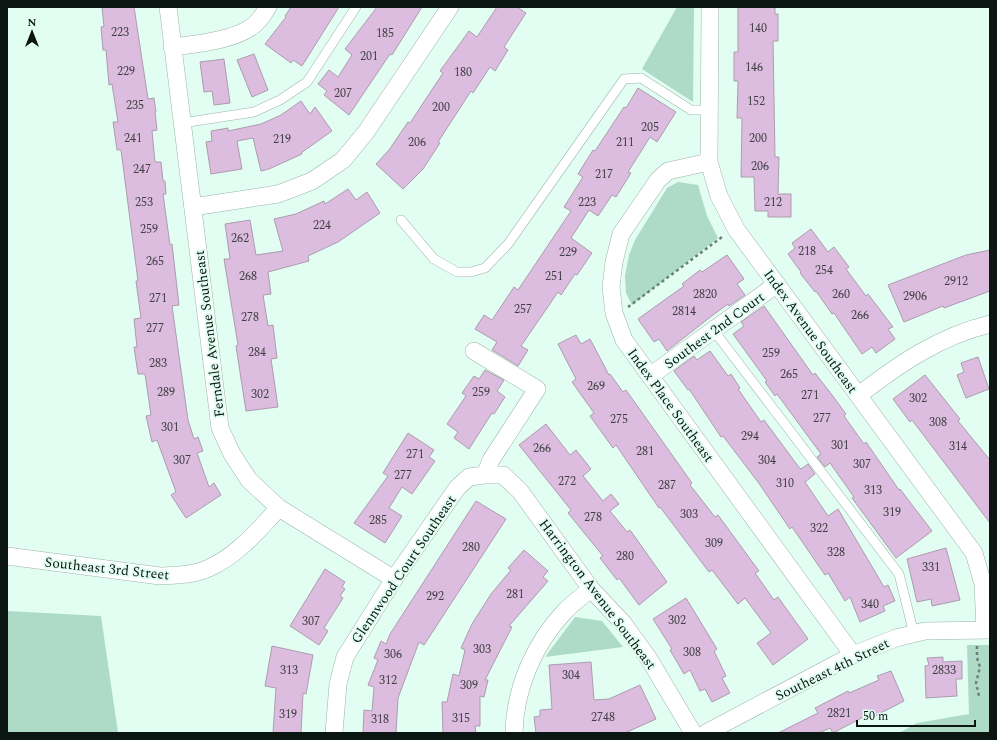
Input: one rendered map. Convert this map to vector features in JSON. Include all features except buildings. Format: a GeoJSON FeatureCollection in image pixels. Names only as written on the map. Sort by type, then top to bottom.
{"type":"FeatureCollection","features":[{"type":"Feature","properties":{"kind":"street","name":"Ferndale Avenue Southeast"},"geometry":{"type":"LineString","coordinates":[[168,7],[220,428],[232,454],[249,480],[279,508],[394,579]]}},
{"type":"Feature","properties":{"kind":"street"},"geometry":{"type":"LineString","coordinates":[[172,48],[210,42],[237,35],[259,21],[268,7]]}},
{"type":"Feature","properties":{"kind":"street"},"geometry":{"type":"LineString","coordinates":[[193,207],[278,194],[312,181],[343,160],[366,132],[450,7]]}},
{"type":"Feature","properties":{"kind":"street","name":"Index Avenue Southeast"},"geometry":{"type":"LineString","coordinates":[[710,7],[709,162],[720,196],[735,226],[974,553],[983,584],[984,630]]}},
{"type":"Feature","properties":{"kind":"street","name":"Index Place Southeast"},"geometry":{"type":"LineString","coordinates":[[709,162],[668,171],[658,180],[621,234],[614,262],[612,287],[615,317],[624,340],[853,655]]}},
{"type":"Feature","properties":{"kind":"street","name":"Southest 2nd Court"},"geometry":{"type":"LineString","coordinates":[[650,376],[777,284]]}},
{"type":"Feature","properties":{"kind":"street"},"geometry":{"type":"LineString","coordinates":[[859,395],[896,367],[940,341],[990,324]]}},
{"type":"Feature","properties":{"kind":"street"},"geometry":{"type":"LineString","coordinates":[[474,351],[536,389],[491,460],[485,475]]}},
{"type":"Feature","properties":{"kind":"street","name":"Glennwood Court Southeast"},"geometry":{"type":"LineString","coordinates":[[334,733],[338,684],[345,657],[394,579],[457,488],[469,477],[485,475]]}},
{"type":"Feature","properties":{"kind":"street","name":"Harrington Avenue Southeast"},"geometry":{"type":"LineString","coordinates":[[485,475],[503,475],[520,490],[590,588],[623,623],[645,653],[676,701],[693,733]]}},
{"type":"Feature","properties":{"kind":"street","name":"Southeast 3rd Street"},"geometry":{"type":"LineString","coordinates":[[7,556],[160,576],[185,574],[208,569],[237,551],[279,508]]}},
{"type":"Feature","properties":{"kind":"street"},"geometry":{"type":"LineString","coordinates":[[514,733],[514,720],[524,674],[542,640],[565,610],[590,588]]}},
{"type":"Feature","properties":{"kind":"street","name":"Southeast 4th Street"},"geometry":{"type":"LineString","coordinates":[[706,733],[853,655],[896,638],[925,631],[984,630]]}},
{"type":"Feature","properties":{"kind":"lane"},"geometry":{"type":"LineString","coordinates":[[182,124],[254,112],[291,93],[307,82],[356,7]]}},
{"type":"Feature","properties":{"kind":"lane"},"geometry":{"type":"LineString","coordinates":[[401,220],[434,259],[457,272],[471,272],[485,268],[508,244],[624,79],[641,78],[691,110],[709,110]]}},
{"type":"Feature","properties":{"kind":"lane"},"geometry":{"type":"LineString","coordinates":[[714,331],[898,574],[914,634]]}},
{"type":"Feature","properties":{"kind":"path"},"geometry":{"type":"LineString","coordinates":[[615,317],[735,226]]}},
{"type":"Feature","properties":{"kind":"path"},"geometry":{"type":"LineString","coordinates":[[979,696],[976,683],[980,670],[976,654],[984,630]]}},
{"type":"Feature","properties":{"kind":"green space"},"geometry":{"type":"Polygon","coordinates":[[[677,7],[694,7],[693,102],[642,69],[677,7]]]}},
{"type":"Feature","properties":{"kind":"green space"},"geometry":{"type":"Polygon","coordinates":[[[678,182],[698,185],[707,216],[718,238],[632,305],[626,293],[625,276],[629,255],[635,240],[667,188],[678,182]]]}},
{"type":"Feature","properties":{"kind":"green space"},"geometry":{"type":"Polygon","coordinates":[[[7,611],[101,616],[118,733],[7,733],[7,611]]]}},
{"type":"Feature","properties":{"kind":"green space"},"geometry":{"type":"Polygon","coordinates":[[[575,617],[602,621],[623,647],[545,657],[575,617]]]}},
{"type":"Feature","properties":{"kind":"green space"},"geometry":{"type":"Polygon","coordinates":[[[967,645],[990,645],[990,733],[899,733],[917,723],[969,714],[967,645]]]}}]}
